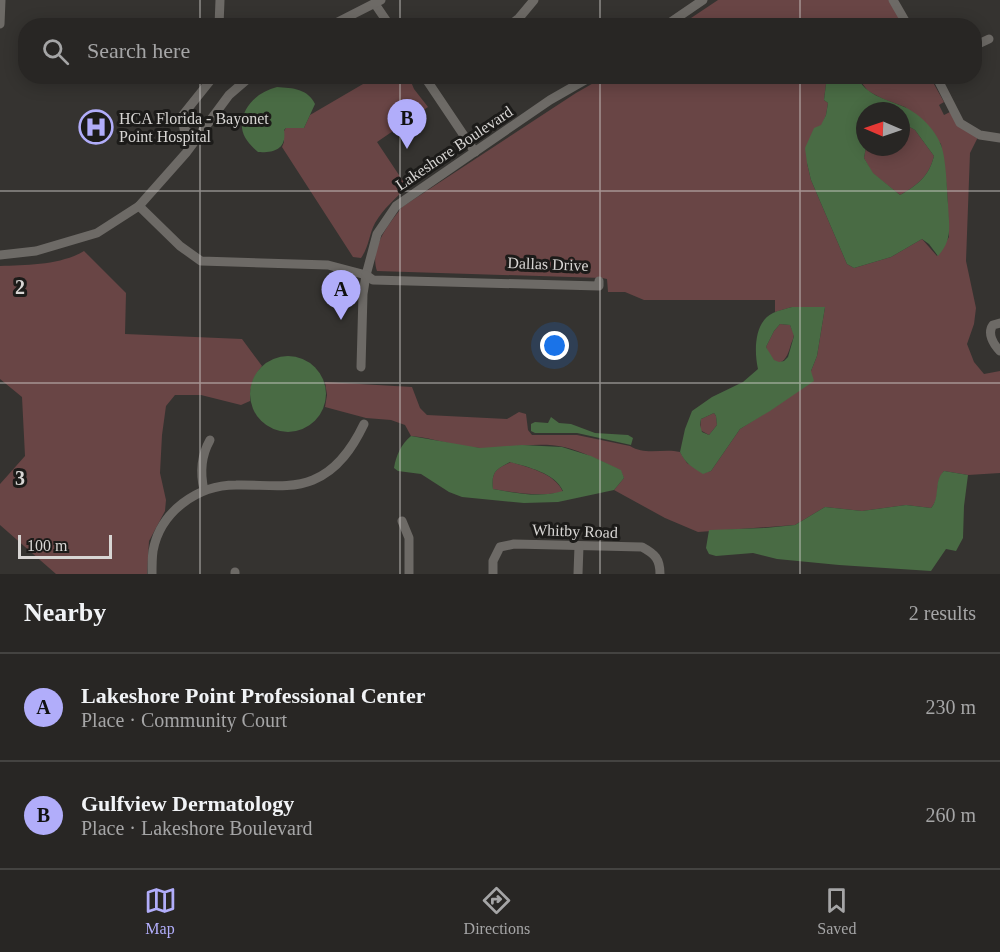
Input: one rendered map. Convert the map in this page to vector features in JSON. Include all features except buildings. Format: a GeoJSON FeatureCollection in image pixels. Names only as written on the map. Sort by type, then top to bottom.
{"type":"FeatureCollection","features":[{"type":"Feature","properties":{"kind":"street"},"geometry":{"type":"LineString","coordinates":[[0,24],[1,0]]}},
{"type":"Feature","properties":{"kind":"street"},"geometry":{"type":"LineString","coordinates":[[219,18],[220,0]]}},
{"type":"Feature","properties":{"kind":"street"},"geometry":{"type":"LineString","coordinates":[[519,18],[534,0]]}},
{"type":"Feature","properties":{"kind":"street"},"geometry":{"type":"LineString","coordinates":[[677,18],[703,0]]}},
{"type":"Feature","properties":{"kind":"street"},"geometry":{"type":"LineString","coordinates":[[893,0],[903,18]]}},
{"type":"Feature","properties":{"kind":"street"},"geometry":{"type":"LineString","coordinates":[[346,18],[378,2],[386,18]]}},
{"type":"Feature","properties":{"kind":"street"},"geometry":{"type":"LineString","coordinates":[[982,42],[989,39]]}},
{"type":"Feature","properties":{"kind":"street"},"geometry":{"type":"LineString","coordinates":[[196,139],[184,129],[182,116],[208,84]]}},
{"type":"Feature","properties":{"kind":"street"},"geometry":{"type":"LineString","coordinates":[[0,255],[36,250],[97,233],[139,206],[196,139],[229,95],[242,84]]}},
{"type":"Feature","properties":{"kind":"street"},"geometry":{"type":"LineString","coordinates":[[433,84],[475,152]]}},
{"type":"Feature","properties":{"kind":"street","name":"Lakeshore Boulevard"},"geometry":{"type":"LineString","coordinates":[[362,367],[363,294],[366,275],[376,234],[396,206],[550,100],[578,84]]}},
{"type":"Feature","properties":{"kind":"street"},"geometry":{"type":"LineString","coordinates":[[940,84],[960,123],[980,135],[1000,138]]}},
{"type":"Feature","properties":{"kind":"street"},"geometry":{"type":"LineString","coordinates":[[139,206],[180,246],[201,261],[328,265],[366,275]]}},
{"type":"Feature","properties":{"kind":"street","name":"Dallas Drive"},"geometry":{"type":"LineString","coordinates":[[366,275],[599,281],[598,286],[373,280],[366,275]]}},
{"type":"Feature","properties":{"kind":"street"},"geometry":{"type":"LineString","coordinates":[[1000,323],[993,325],[991,331],[993,343],[1000,351]]}},
{"type":"Feature","properties":{"kind":"street"},"geometry":{"type":"LineString","coordinates":[[152,574],[153,550],[162,526],[179,505],[204,490],[233,485],[288,486],[313,480],[337,464],[354,446],[364,424]]}},
{"type":"Feature","properties":{"kind":"street"},"geometry":{"type":"LineString","coordinates":[[204,490],[201,479],[203,454],[210,440]]}},
{"type":"Feature","properties":{"kind":"street"},"geometry":{"type":"LineString","coordinates":[[402,521],[409,538],[409,574]]}},
{"type":"Feature","properties":{"kind":"street","name":"Whitby Road"},"geometry":{"type":"LineString","coordinates":[[493,574],[493,561],[500,547],[514,544],[642,548],[654,553],[660,563],[660,574]]}},
{"type":"Feature","properties":{"kind":"street"},"geometry":{"type":"LineString","coordinates":[[578,574],[579,546]]}},
{"type":"Feature","properties":{"kind":"shaded area"},"geometry":{"type":"Polygon","coordinates":[[[718,0],[890,0],[899,18],[691,18],[718,0]]]}},
{"type":"Feature","properties":{"kind":"shaded area"},"geometry":{"type":"Polygon","coordinates":[[[363,84],[412,84],[428,107],[377,142],[407,187],[378,218],[361,258],[353,257],[282,147],[286,128],[304,128],[310,115],[363,84]]]}},
{"type":"Feature","properties":{"kind":"shaded area"},"geometry":{"type":"Polygon","coordinates":[[[592,84],[826,84],[824,100],[828,103],[826,115],[807,163],[811,180],[847,264],[854,268],[891,257],[922,239],[937,256],[949,237],[947,189],[941,144],[910,112],[910,102],[891,102],[883,99],[868,91],[862,84],[934,84],[944,102],[939,105],[944,115],[950,112],[978,137],[970,153],[966,261],[976,308],[974,324],[967,344],[974,362],[984,374],[1000,371],[1000,473],[968,475],[944,471],[931,508],[906,505],[862,511],[825,507],[795,525],[698,532],[665,518],[614,490],[624,478],[620,470],[586,454],[554,445],[490,448],[463,446],[411,436],[405,425],[391,420],[366,418],[325,407],[327,395],[325,382],[412,387],[420,408],[427,415],[507,419],[519,412],[526,414],[528,430],[532,435],[577,435],[630,446],[642,451],[680,452],[687,463],[703,473],[711,471],[740,429],[788,398],[811,371],[817,356],[825,307],[792,307],[775,312],[775,300],[644,300],[625,292],[608,292],[607,279],[602,278],[377,271],[375,262],[378,245],[402,207],[592,84]]]}},
{"type":"Feature","properties":{"kind":"shaded area"},"geometry":{"type":"Polygon","coordinates":[[[826,84],[862,84],[871,92],[892,102],[856,102],[856,156],[864,156],[873,173],[900,195],[922,179],[934,156],[915,130],[910,127],[910,110],[935,133],[944,158],[949,226],[946,244],[938,256],[922,239],[891,257],[854,268],[847,264],[811,180],[805,148],[814,128],[821,125],[828,103],[824,100],[826,84]]]}},
{"type":"Feature","properties":{"kind":"shaded area"},"geometry":{"type":"Polygon","coordinates":[[[277,87],[304,92],[315,104],[304,128],[286,128],[283,142],[278,149],[258,152],[244,135],[242,120],[244,113],[257,96],[277,87]]]}},
{"type":"Feature","properties":{"kind":"shaded area"},"geometry":{"type":"Polygon","coordinates":[[[910,127],[915,130],[934,156],[922,179],[900,195],[872,173],[864,156],[910,156],[910,127]]]}},
{"type":"Feature","properties":{"kind":"shaded area"},"geometry":{"type":"Polygon","coordinates":[[[84,251],[126,293],[125,334],[242,339],[262,366],[253,382],[250,401],[241,405],[201,395],[175,395],[166,406],[160,473],[166,500],[165,511],[149,541],[147,574],[56,574],[0,525],[0,484],[25,456],[22,397],[0,379],[0,266],[54,262],[84,251]]]}},
{"type":"Feature","properties":{"kind":"shaded area"},"geometry":{"type":"Polygon","coordinates":[[[792,307],[825,307],[817,356],[811,371],[814,381],[740,429],[711,471],[703,474],[687,462],[680,452],[692,411],[712,397],[743,382],[758,369],[756,346],[762,323],[773,313],[792,307]],[[780,324],[766,347],[774,360],[779,362],[788,357],[794,336],[790,325],[780,324]],[[714,413],[701,419],[702,432],[709,435],[717,425],[714,413]]]}},
{"type":"Feature","properties":{"kind":"shaded area"},"geometry":{"type":"Polygon","coordinates":[[[780,324],[790,325],[794,334],[786,357],[783,361],[777,362],[769,355],[766,347],[780,324]]]}},
{"type":"Feature","properties":{"kind":"shaded area"},"geometry":{"type":"Polygon","coordinates":[[[281,356],[295,356],[309,362],[320,373],[326,387],[323,409],[315,421],[295,432],[281,432],[267,426],[256,415],[250,401],[250,387],[256,373],[267,362],[281,356]]]}},
{"type":"Feature","properties":{"kind":"shaded area"},"geometry":{"type":"Polygon","coordinates":[[[714,413],[717,425],[709,435],[700,430],[701,419],[714,413]]]}},
{"type":"Feature","properties":{"kind":"shaded area"},"geometry":{"type":"Polygon","coordinates":[[[551,417],[559,423],[571,424],[595,433],[628,435],[633,438],[631,445],[577,433],[535,433],[531,431],[531,424],[548,423],[551,417]]]}},
{"type":"Feature","properties":{"kind":"shaded area"},"geometry":{"type":"Polygon","coordinates":[[[411,436],[480,448],[522,445],[562,447],[591,456],[621,470],[624,478],[614,490],[558,502],[524,503],[462,497],[449,492],[421,474],[398,471],[394,468],[400,450],[411,436]],[[510,462],[498,469],[494,475],[493,489],[537,494],[563,491],[547,475],[510,462]]]}},
{"type":"Feature","properties":{"kind":"shaded area"},"geometry":{"type":"Polygon","coordinates":[[[511,462],[548,476],[563,492],[537,494],[493,489],[493,478],[496,471],[511,462]]]}},
{"type":"Feature","properties":{"kind":"shaded area"},"geometry":{"type":"Polygon","coordinates":[[[944,471],[968,475],[963,538],[956,551],[946,549],[931,571],[777,559],[753,553],[716,556],[709,554],[706,548],[709,530],[795,525],[825,507],[862,511],[906,505],[931,508],[936,499],[939,479],[944,471]]]}},
{"type":"Feature","properties":{"kind":"place","name":"HCA Florida - Bayonet Point Hospital"},"geometry":{"type":"Point","coordinates":[96,127]}},
{"type":"Feature","properties":{"kind":"place","name":"Gulfview Dermatology"},"geometry":{"type":"Point","coordinates":[407,149]}},
{"type":"Feature","properties":{"kind":"place","name":"Lakeshore Point Professional Center"},"geometry":{"type":"Point","coordinates":[341,320]}}]}
